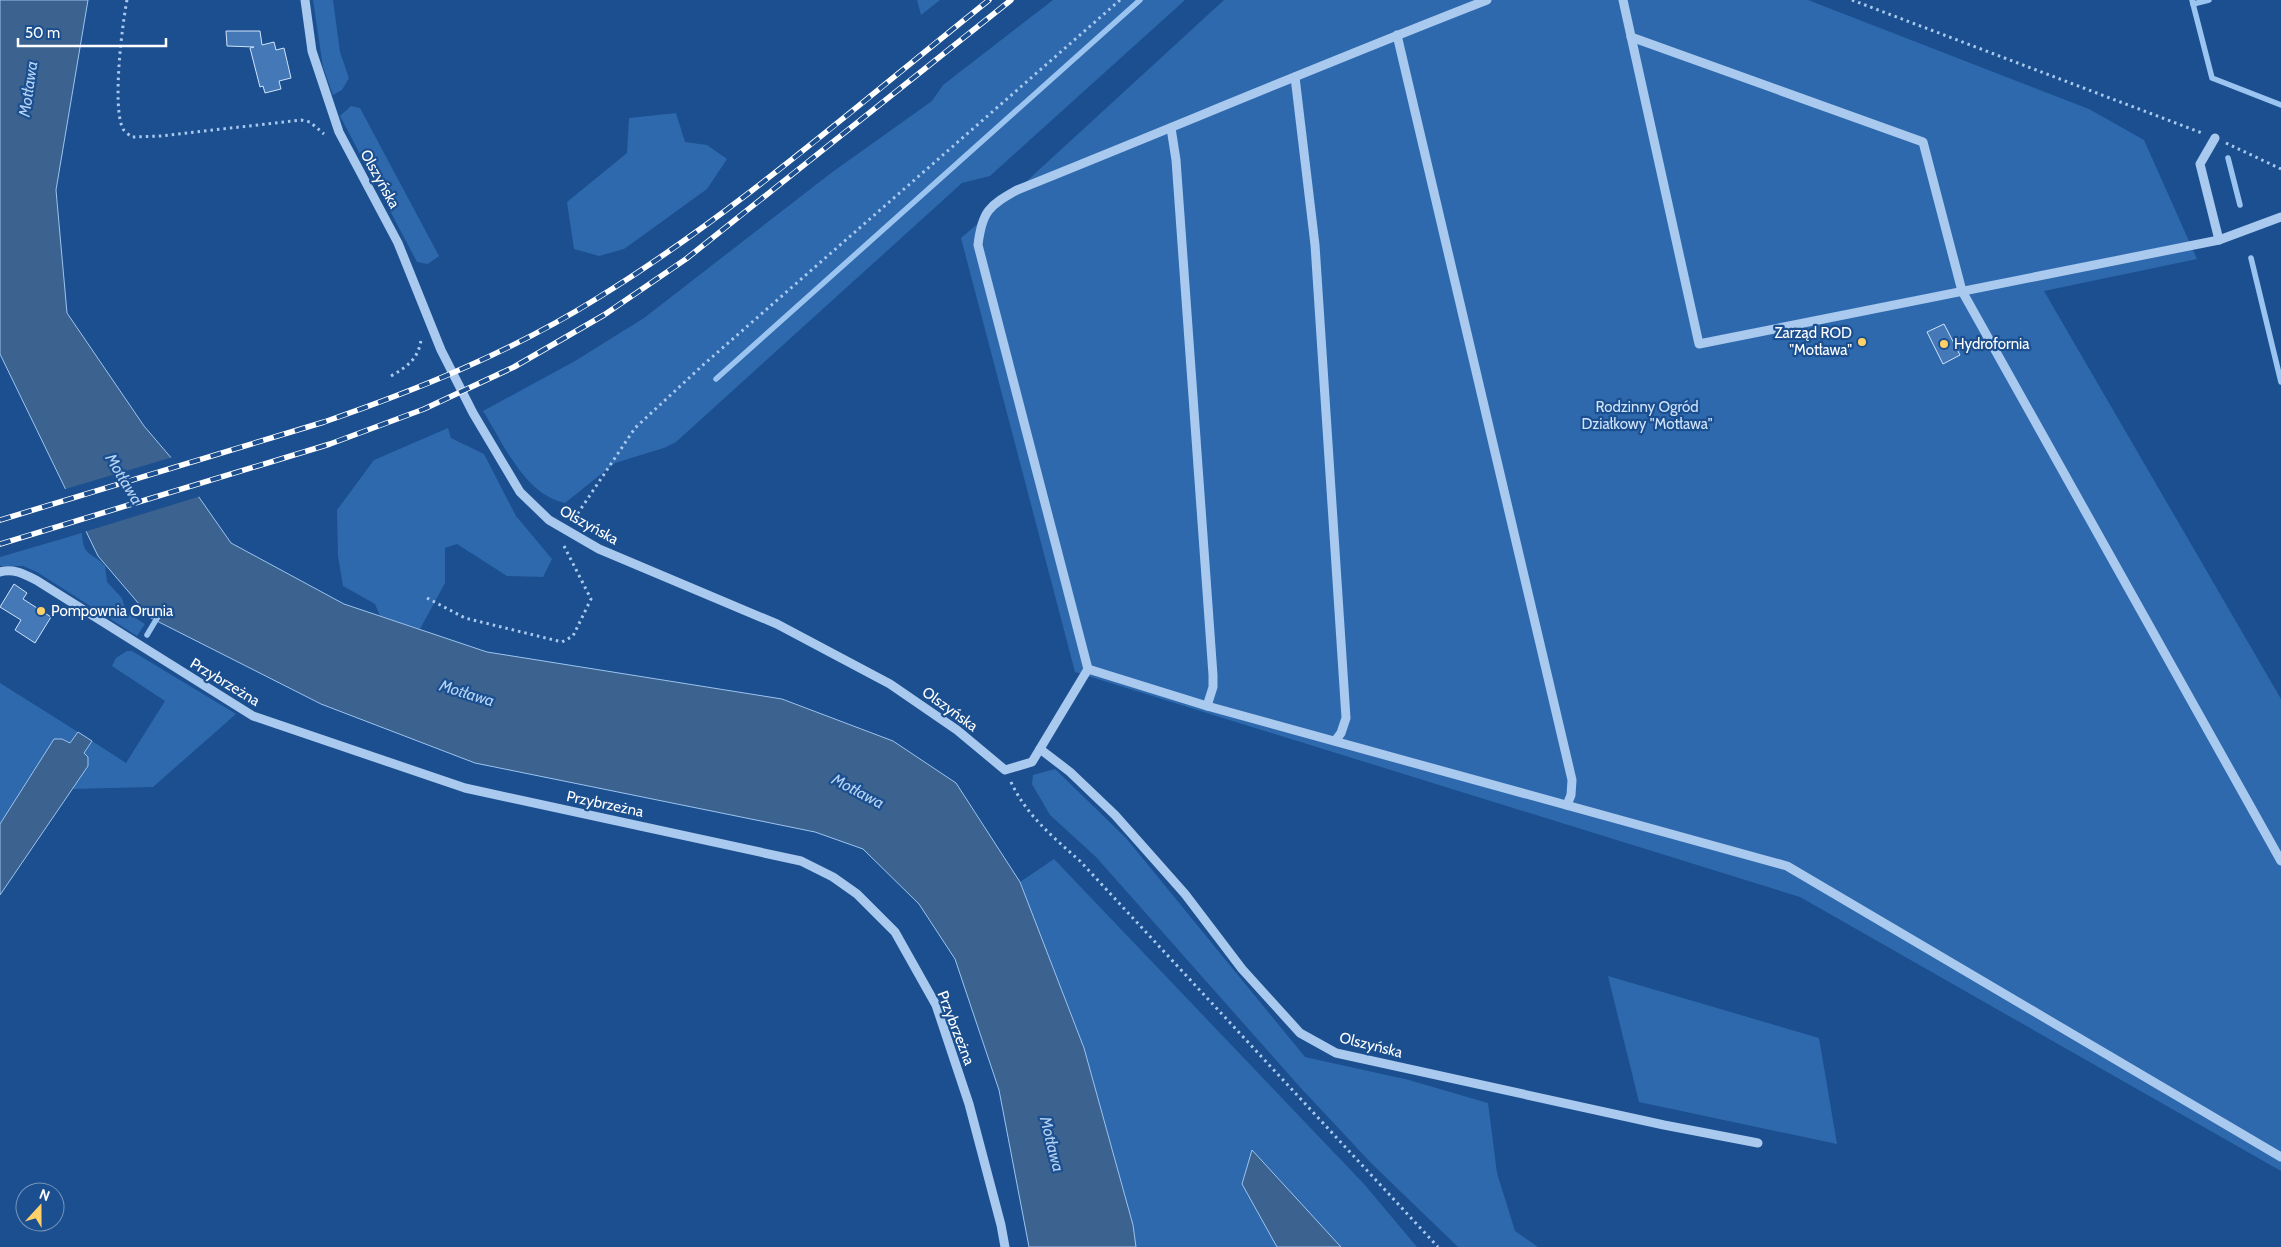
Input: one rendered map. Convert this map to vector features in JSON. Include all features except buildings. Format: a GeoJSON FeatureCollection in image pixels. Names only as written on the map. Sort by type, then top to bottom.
{"type":"FeatureCollection","features":[{"type":"Feature","properties":{"kind":"street","name":"Olszyńska"},"geometry":{"type":"LineString","coordinates":[[305,0],[312,51],[329,108],[339,132],[398,243],[441,350],[473,413],[520,492],[549,520],[599,549],[777,624],[890,684],[957,730],[1005,770]]}},
{"type":"Feature","properties":{"kind":"street"},"geometry":{"type":"LineString","coordinates":[[1005,770],[1032,762],[1086,672],[978,245],[980,222],[990,206],[1017,190],[1295,77],[1323,63],[1487,0]]}},
{"type":"Feature","properties":{"kind":"street"},"geometry":{"type":"LineString","coordinates":[[1623,0],[1699,344],[2219,240],[2281,217]]}},
{"type":"Feature","properties":{"kind":"street"},"geometry":{"type":"LineString","coordinates":[[1397,35],[1572,780],[1571,795],[1567,805]]}},
{"type":"Feature","properties":{"kind":"street"},"geometry":{"type":"LineString","coordinates":[[1631,37],[1923,142],[1962,291],[2281,861]]}},
{"type":"Feature","properties":{"kind":"street"},"geometry":{"type":"LineString","coordinates":[[1295,77],[1315,245],[1346,718],[1342,733],[1335,741]]}},
{"type":"Feature","properties":{"kind":"street"},"geometry":{"type":"LineString","coordinates":[[1171,128],[1176,160],[1213,675],[1213,687],[1207,706]]}},
{"type":"Feature","properties":{"kind":"street"},"geometry":{"type":"LineString","coordinates":[[2215,138],[2200,164],[2219,240]]}},
{"type":"Feature","properties":{"kind":"street","name":"Przybrzeżna"},"geometry":{"type":"LineString","coordinates":[[0,572],[22,573],[36,580],[252,716],[465,788],[801,861],[834,877],[856,894],[895,932],[936,1005],[969,1104],[1005,1247]]}},
{"type":"Feature","properties":{"kind":"street"},"geometry":{"type":"LineString","coordinates":[[1086,672],[1787,866],[2281,1157]]}},
{"type":"Feature","properties":{"kind":"street","name":"Olszyńska"},"geometry":{"type":"LineString","coordinates":[[1040,750],[1070,772],[1115,815],[1185,894],[1242,969],[1300,1033],[1336,1053],[1664,1125],[1758,1143]]}},
{"type":"Feature","properties":{"kind":"path"},"geometry":{"type":"LineString","coordinates":[[127,0],[123,21],[120,114],[124,130],[132,137],[162,136],[301,120],[310,122],[322,131],[327,140]]}},
{"type":"Feature","properties":{"kind":"path"},"geometry":{"type":"LineString","coordinates":[[566,530],[635,428],[703,365],[1120,0]]}},
{"type":"Feature","properties":{"kind":"path"},"geometry":{"type":"LineString","coordinates":[[1852,0],[2215,138],[2281,169]]}},
{"type":"Feature","properties":{"kind":"path"},"geometry":{"type":"LineString","coordinates":[[391,376],[410,365],[419,352],[422,334]]}},
{"type":"Feature","properties":{"kind":"path"},"geometry":{"type":"LineString","coordinates":[[427,598],[465,618],[562,642],[573,636],[591,600],[584,582],[562,543]]}},
{"type":"Feature","properties":{"kind":"path"},"geometry":{"type":"LineString","coordinates":[[1005,770],[1025,806],[1046,830],[1080,861],[1438,1247]]}},
{"type":"Feature","properties":{"kind":"green space"},"geometry":{"type":"Polygon","coordinates":[[[313,0],[333,0],[340,52],[349,78],[342,90],[333,95],[323,67],[313,0]]]}},
{"type":"Feature","properties":{"kind":"green space"},"geometry":{"type":"Polygon","coordinates":[[[917,0],[940,0],[921,15],[917,0]]]}},
{"type":"Feature","properties":{"kind":"green space"},"geometry":{"type":"Polygon","coordinates":[[[1053,0],[1185,0],[990,176],[962,183],[676,442],[664,448],[615,463],[565,503],[551,498],[538,490],[527,479],[516,466],[483,411],[575,361],[644,318],[831,173],[932,101],[943,85],[1053,0]]]}},
{"type":"Feature","properties":{"kind":"green space","name":"Rodzinny Ogród Działkowy \"Motława\""},"geometry":{"type":"Polygon","coordinates":[[[1224,0],[1808,0],[2089,109],[2144,140],[2197,259],[2044,291],[2281,699],[2281,1171],[1800,897],[1075,672],[961,238],[1017,190],[1224,0]]]}},
{"type":"Feature","properties":{"kind":"green space"},"geometry":{"type":"Polygon","coordinates":[[[351,106],[360,108],[439,256],[428,264],[417,262],[340,116],[351,106]]]}},
{"type":"Feature","properties":{"kind":"green space"},"geometry":{"type":"Polygon","coordinates":[[[676,113],[685,142],[707,145],[727,159],[707,189],[624,249],[599,256],[574,249],[567,202],[627,153],[629,118],[676,113]]]}},
{"type":"Feature","properties":{"kind":"green space"},"geometry":{"type":"Polygon","coordinates":[[[448,428],[451,438],[484,454],[516,516],[552,559],[543,577],[507,576],[457,544],[445,548],[445,583],[420,629],[380,616],[375,604],[343,586],[338,556],[337,510],[374,460],[448,428]]]}},
{"type":"Feature","properties":{"kind":"green space"},"geometry":{"type":"Polygon","coordinates":[[[82,533],[84,547],[89,554],[105,566],[107,582],[122,598],[126,612],[145,624],[137,636],[37,572],[23,566],[0,566],[0,557],[82,533]]]}},
{"type":"Feature","properties":{"kind":"green space"},"geometry":{"type":"Polygon","coordinates":[[[127,651],[132,651],[236,714],[153,787],[72,789],[88,766],[84,753],[92,741],[126,763],[165,701],[112,666],[116,658],[127,651]]]}},
{"type":"Feature","properties":{"kind":"green space"},"geometry":{"type":"Polygon","coordinates":[[[0,683],[78,732],[70,743],[62,739],[54,739],[0,824],[0,683]]]}},
{"type":"Feature","properties":{"kind":"green space"},"geometry":{"type":"Polygon","coordinates":[[[1055,769],[1126,838],[1305,1057],[1409,1080],[1488,1103],[1497,1173],[1515,1231],[1538,1247],[1458,1247],[1371,1163],[1299,1086],[1096,857],[1050,815],[1032,784],[1033,775],[1055,769]]]}},
{"type":"Feature","properties":{"kind":"green space"},"geometry":{"type":"Polygon","coordinates":[[[1054,859],[1364,1184],[1417,1247],[1136,1247],[1133,1225],[1084,1048],[1020,882],[1054,859]]]}},
{"type":"Feature","properties":{"kind":"green space"},"geometry":{"type":"Polygon","coordinates":[[[1608,976],[1819,1038],[1837,1144],[1639,1102],[1608,976]]]}},
{"type":"Feature","properties":{"kind":"water","name":"Motława"},"geometry":{"type":"Polygon","coordinates":[[[0,0],[88,0],[56,190],[67,313],[144,426],[173,460],[231,543],[344,604],[487,652],[782,699],[893,741],[956,783],[1020,882],[1084,1048],[1133,1225],[1136,1247],[1029,1247],[999,1090],[955,959],[919,904],[863,849],[815,832],[475,763],[321,704],[151,618],[98,556],[0,354],[0,0]]]}},
{"type":"Feature","properties":{"kind":"water"},"geometry":{"type":"Polygon","coordinates":[[[78,732],[92,741],[84,753],[88,757],[88,766],[0,895],[0,824],[54,739],[62,739],[70,743],[78,732]]]}},
{"type":"Feature","properties":{"kind":"water"},"geometry":{"type":"Polygon","coordinates":[[[1252,1150],[1341,1247],[1277,1247],[1242,1184],[1252,1150]]]}},
{"type":"Feature","properties":{"kind":"pier"},"geometry":{"type":"Polygon","coordinates":[[[173,457],[201,496],[84,532],[62,490],[173,457]]]}},
{"type":"Feature","properties":{"kind":"waterway"},"geometry":{"type":"LineString","coordinates":[[716,379],[1140,0]]}},
{"type":"Feature","properties":{"kind":"waterway"},"geometry":{"type":"LineString","coordinates":[[2192,0],[2212,78],[2281,105]]}},
{"type":"Feature","properties":{"kind":"waterway"},"geometry":{"type":"LineString","coordinates":[[2193,4],[2209,0]]}},
{"type":"Feature","properties":{"kind":"waterway"},"geometry":{"type":"LineString","coordinates":[[2228,158],[2240,205]]}},
{"type":"Feature","properties":{"kind":"waterway"},"geometry":{"type":"LineString","coordinates":[[2251,258],[2281,382]]}},
{"type":"Feature","properties":{"kind":"waterway"},"geometry":{"type":"LineString","coordinates":[[147,635],[159,615]]}},
{"type":"Feature","properties":{"kind":"railway"},"geometry":{"type":"LineString","coordinates":[[0,520],[324,422],[429,383],[498,353],[531,336],[596,299],[648,266],[698,230],[797,156],[989,0]]}},
{"type":"Feature","properties":{"kind":"railway"},"geometry":{"type":"LineString","coordinates":[[0,544],[330,444],[424,409],[514,367],[604,315],[686,259],[1011,0]]}},
{"type":"Feature","properties":{"kind":"place","name":"Zarząd ROD \"Motława\""},"geometry":{"type":"Point","coordinates":[1862,342]}},
{"type":"Feature","properties":{"kind":"place","name":"Hydrofornia"},"geometry":{"type":"Point","coordinates":[1944,344]}},
{"type":"Feature","properties":{"kind":"place","name":"Pompownia Orunia"},"geometry":{"type":"Point","coordinates":[41,611]}}]}
